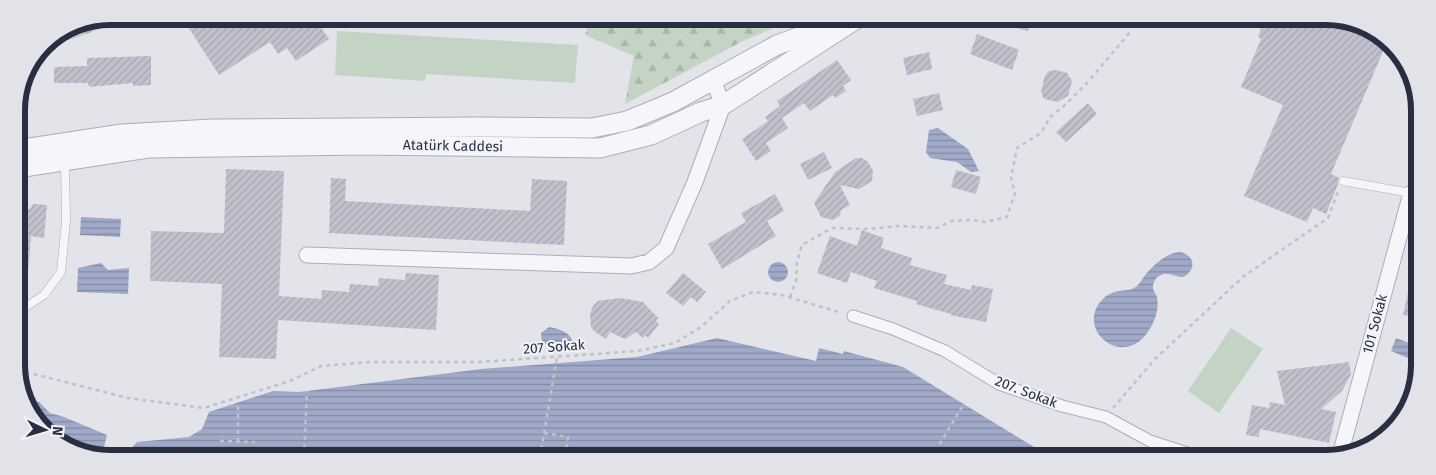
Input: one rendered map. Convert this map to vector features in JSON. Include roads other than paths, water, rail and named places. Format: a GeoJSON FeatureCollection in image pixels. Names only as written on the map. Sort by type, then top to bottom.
{"type":"FeatureCollection","features":[{"type":"Feature","properties":{"kind":"street","name":"Atatürk Caddesi"},"geometry":{"type":"LineString","coordinates":[[25,149],[122,134],[212,129],[592,128],[636,117],[673,102],[777,45],[831,25]]}},
{"type":"Feature","properties":{"kind":"street","name":"Atatürk Caddesi"},"geometry":{"type":"LineString","coordinates":[[25,167],[148,148],[361,145],[600,148],[651,135],[701,112],[723,105],[847,25]]}},
{"type":"Feature","properties":{"kind":"street"},"geometry":{"type":"LineString","coordinates":[[306,255],[631,266],[649,262],[666,248],[695,182],[723,105],[713,80]]}},
{"type":"Feature","properties":{"kind":"street","name":"101 Sokak"},"geometry":{"type":"LineString","coordinates":[[1342,448],[1411,205]]}},
{"type":"Feature","properties":{"kind":"street","name":"207. Sokak"},"geometry":{"type":"LineString","coordinates":[[853,316],[894,328],[945,351],[998,384],[1062,406],[1106,417],[1150,441],[1178,450]]}},
{"type":"Feature","properties":{"kind":"lane"},"geometry":{"type":"LineString","coordinates":[[25,307],[44,295],[61,272],[66,221],[65,161]]}},
{"type":"Feature","properties":{"kind":"lane"},"geometry":{"type":"LineString","coordinates":[[1343,181],[1411,193]]}},
{"type":"Feature","properties":{"kind":"water"},"geometry":{"type":"Polygon","coordinates":[[[938,128],[968,149],[979,171],[971,172],[957,162],[930,158],[926,152],[929,130],[938,128]]]}},
{"type":"Feature","properties":{"kind":"water"},"geometry":{"type":"Polygon","coordinates":[[[81,217],[121,219],[120,237],[80,235],[81,217]]]}},
{"type":"Feature","properties":{"kind":"water"},"geometry":{"type":"Polygon","coordinates":[[[1180,252],[1191,259],[1191,271],[1183,277],[1164,274],[1155,280],[1153,287],[1158,305],[1154,321],[1145,336],[1132,345],[1125,347],[1109,344],[1099,335],[1094,325],[1095,311],[1102,299],[1114,292],[1135,288],[1149,270],[1161,260],[1170,254],[1180,252]]]}},
{"type":"Feature","properties":{"kind":"water"},"geometry":{"type":"Polygon","coordinates":[[[774,262],[782,262],[788,268],[788,276],[782,282],[774,282],[768,276],[768,268],[774,262]]]}},
{"type":"Feature","properties":{"kind":"water"},"geometry":{"type":"Polygon","coordinates":[[[101,263],[108,270],[129,268],[128,294],[77,292],[78,268],[101,263]]]}},
{"type":"Feature","properties":{"kind":"water"},"geometry":{"type":"Polygon","coordinates":[[[549,327],[559,329],[570,337],[572,345],[570,351],[566,352],[561,345],[544,344],[541,333],[549,327]]]}},
{"type":"Feature","properties":{"kind":"water"},"geometry":{"type":"Polygon","coordinates":[[[717,338],[816,361],[819,348],[843,354],[844,351],[903,367],[1039,450],[130,450],[137,442],[189,437],[202,429],[209,412],[273,391],[299,392],[481,369],[637,357],[717,338]]]}},
{"type":"Feature","properties":{"kind":"water"},"geometry":{"type":"Polygon","coordinates":[[[1396,338],[1411,344],[1411,359],[1391,351],[1396,338]]]}},
{"type":"Feature","properties":{"kind":"water"},"geometry":{"type":"Polygon","coordinates":[[[33,401],[39,402],[50,413],[107,435],[103,449],[77,444],[54,429],[39,412],[33,401]]]}}]}
